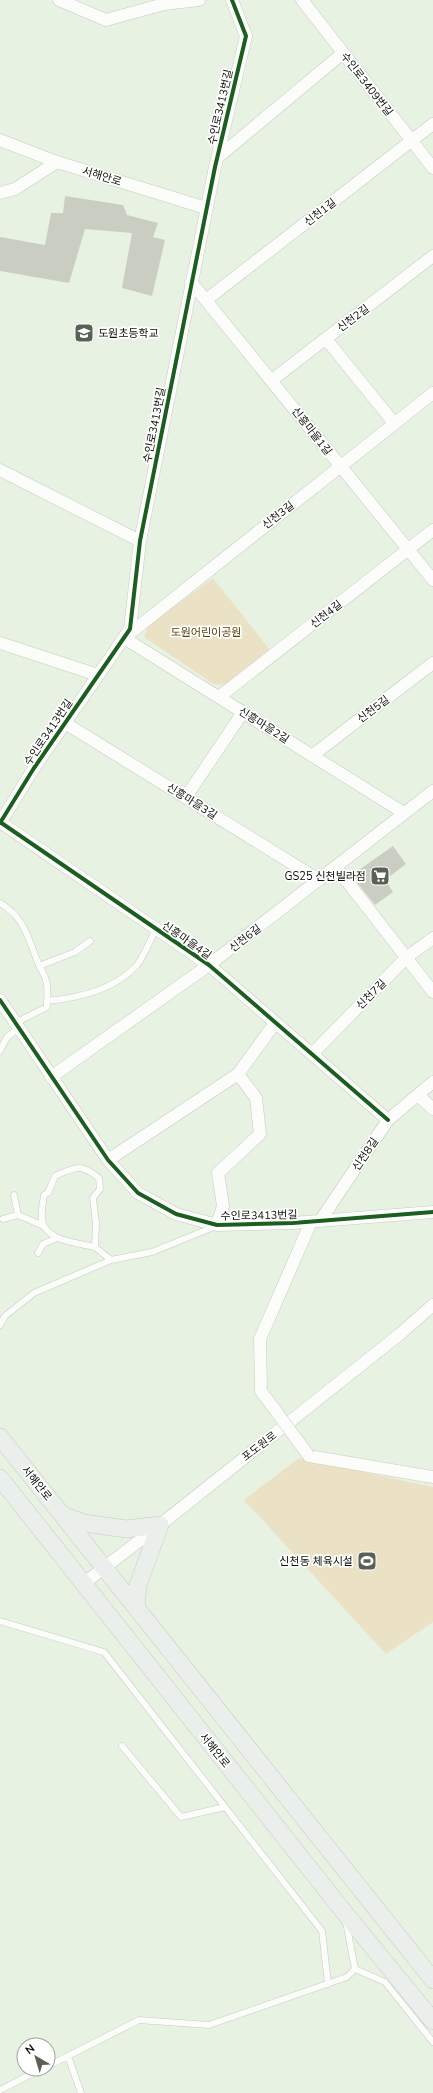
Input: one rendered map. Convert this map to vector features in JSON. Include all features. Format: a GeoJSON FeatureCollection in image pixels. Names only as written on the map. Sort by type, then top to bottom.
{"type":"FeatureCollection","features":[{"type":"Feature","properties":{"kind":"main road","name":"서해안로"},"geometry":{"type":"LineString","coordinates":[[0,1437],[433,1980]]}},
{"type":"Feature","properties":{"kind":"main road","name":"서해안로"},"geometry":{"type":"LineString","coordinates":[[0,1478],[344,1912],[433,2021]]}},
{"type":"Feature","properties":{"kind":"main road"},"geometry":{"type":"LineString","coordinates":[[62,1515],[84,1523],[126,1529],[160,1525],[138,1585],[136,1608]]}},
{"type":"Feature","properties":{"kind":"street"},"geometry":{"type":"LineString","coordinates":[[59,0],[106,20],[164,4],[199,0]]}},
{"type":"Feature","properties":{"kind":"street","name":"수인로3413번길"},"geometry":{"type":"LineString","coordinates":[[0,823],[4,808],[130,629],[140,541],[206,208],[246,36],[232,0]]}},
{"type":"Feature","properties":{"kind":"street","name":"수인로3409번길"},"geometry":{"type":"LineString","coordinates":[[302,0],[433,168]]}},
{"type":"Feature","properties":{"kind":"street","name":"수인로3413번길"},"geometry":{"type":"LineString","coordinates":[[217,158],[343,53]]}},
{"type":"Feature","properties":{"kind":"street","name":"신천1길"},"geometry":{"type":"LineString","coordinates":[[206,300],[433,124]]}},
{"type":"Feature","properties":{"kind":"street","name":"서해안로"},"geometry":{"type":"LineString","coordinates":[[0,140],[57,162],[206,208]]}},
{"type":"Feature","properties":{"kind":"street"},"geometry":{"type":"LineString","coordinates":[[0,194],[15,188],[57,162]]}},
{"type":"Feature","properties":{"kind":"street","name":"신천2길"},"geometry":{"type":"LineString","coordinates":[[272,380],[433,256]]}},
{"type":"Feature","properties":{"kind":"street","name":"신흥마을1길"},"geometry":{"type":"LineString","coordinates":[[191,282],[433,580]]}},
{"type":"Feature","properties":{"kind":"street"},"geometry":{"type":"LineString","coordinates":[[326,339],[394,423]]}},
{"type":"Feature","properties":{"kind":"street","name":"신천3길"},"geometry":{"type":"LineString","coordinates":[[124,638],[433,393]]}},
{"type":"Feature","properties":{"kind":"street"},"geometry":{"type":"LineString","coordinates":[[0,470],[140,541]]}},
{"type":"Feature","properties":{"kind":"street","name":"신천4길"},"geometry":{"type":"LineString","coordinates":[[218,697],[433,530]]}},
{"type":"Feature","properties":{"kind":"street","name":"신흥마을2길"},"geometry":{"type":"LineString","coordinates":[[124,638],[404,813]]}},
{"type":"Feature","properties":{"kind":"street"},"geometry":{"type":"LineString","coordinates":[[0,643],[98,675]]}},
{"type":"Feature","properties":{"kind":"street","name":"신천5길"},"geometry":{"type":"LineString","coordinates":[[313,755],[433,663]]}},
{"type":"Feature","properties":{"kind":"street"},"geometry":{"type":"LineString","coordinates":[[186,797],[243,712]]}},
{"type":"Feature","properties":{"kind":"street","name":"신흥마을3길"},"geometry":{"type":"LineString","coordinates":[[65,723],[319,880]]}},
{"type":"Feature","properties":{"kind":"street","name":"신천6길"},"geometry":{"type":"LineString","coordinates":[[51,1077],[209,965],[433,791]]}},
{"type":"Feature","properties":{"kind":"street","name":"신흥마을4길"},"geometry":{"type":"LineString","coordinates":[[0,823],[209,965],[388,1120]]}},
{"type":"Feature","properties":{"kind":"street"},"geometry":{"type":"LineString","coordinates":[[336,867],[433,992]]}},
{"type":"Feature","properties":{"kind":"street","name":"신천7길"},"geometry":{"type":"LineString","coordinates":[[312,1054],[407,957],[433,938]]}},
{"type":"Feature","properties":{"kind":"street","name":"수인로3413번길"},"geometry":{"type":"LineString","coordinates":[[0,1000],[108,1160],[138,1193],[176,1214],[217,1225],[316,1222],[433,1212]]}},
{"type":"Feature","properties":{"kind":"street"},"geometry":{"type":"LineString","coordinates":[[108,1160],[238,1074],[275,1023]]}},
{"type":"Feature","properties":{"kind":"street"},"geometry":{"type":"LineString","coordinates":[[217,1225],[222,1206],[218,1174],[260,1134],[256,1098],[238,1074]]}},
{"type":"Feature","properties":{"kind":"street","name":"신천8길"},"geometry":{"type":"LineString","coordinates":[[433,1082],[388,1120],[316,1222],[260,1339],[261,1391],[309,1456],[433,1477]]}},
{"type":"Feature","properties":{"kind":"street"},"geometry":{"type":"LineString","coordinates":[[418,1095],[433,1109]]}},
{"type":"Feature","properties":{"kind":"street","name":"포도원로"},"geometry":{"type":"LineString","coordinates":[[83,1584],[160,1525],[400,1334],[433,1305]]}},
{"type":"Feature","properties":{"kind":"lane"},"geometry":{"type":"LineString","coordinates":[[0,903],[9,908],[26,928],[39,966],[45,974],[48,986],[47,1006],[17,1026],[7,1037],[0,1051]]}},
{"type":"Feature","properties":{"kind":"lane"},"geometry":{"type":"LineString","coordinates":[[47,1001],[67,999],[115,982],[137,964],[156,929]]}},
{"type":"Feature","properties":{"kind":"lane"},"geometry":{"type":"LineString","coordinates":[[39,966],[75,952],[90,941]]}},
{"type":"Feature","properties":{"kind":"lane"},"geometry":{"type":"LineString","coordinates":[[44,1226],[42,1215],[44,1195],[48,1193],[55,1176],[73,1168],[87,1168],[99,1178],[100,1189],[92,1198],[96,1224],[95,1247]]}},
{"type":"Feature","properties":{"kind":"lane"},"geometry":{"type":"LineString","coordinates":[[14,1195],[18,1214]]}},
{"type":"Feature","properties":{"kind":"lane"},"geometry":{"type":"LineString","coordinates":[[3,1219],[18,1214],[44,1226],[57,1238],[95,1247],[111,1260]]}},
{"type":"Feature","properties":{"kind":"lane"},"geometry":{"type":"LineString","coordinates":[[0,1325],[5,1316],[34,1292],[111,1260],[152,1252],[217,1225]]}},
{"type":"Feature","properties":{"kind":"lane"},"geometry":{"type":"LineString","coordinates":[[38,1253],[44,1244],[57,1238]]}},
{"type":"Feature","properties":{"kind":"lane"},"geometry":{"type":"LineString","coordinates":[[0,1621],[104,1652],[322,1931],[328,1984]]}},
{"type":"Feature","properties":{"kind":"lane"},"geometry":{"type":"LineString","coordinates":[[122,1746],[181,1817],[226,1807]]}},
{"type":"Feature","properties":{"kind":"lane"},"geometry":{"type":"LineString","coordinates":[[344,1912],[356,1970]]}},
{"type":"Feature","properties":{"kind":"lane"},"geometry":{"type":"LineString","coordinates":[[56,2062],[140,2020],[209,2025],[347,1977],[356,1970]]}},
{"type":"Feature","properties":{"kind":"lane"},"geometry":{"type":"LineString","coordinates":[[356,1970],[385,1982],[433,2042]]}},
{"type":"Feature","properties":{"kind":"lane"},"geometry":{"type":"LineString","coordinates":[[68,2056],[81,2093]]}},
{"type":"Feature","properties":{"kind":"lane"},"geometry":{"type":"LineString","coordinates":[[0,2090],[26,2077]]}},
{"type":"Feature","properties":{"kind":"green space","name":"도원어린이공원"},"geometry":{"type":"Polygon","coordinates":[[[213,578],[270,650],[230,684],[215,685],[144,637],[148,626],[213,578]]]}},
{"type":"Feature","properties":{"kind":"green space","name":"신천동 체육시설"},"geometry":{"type":"Polygon","coordinates":[[[299,1458],[433,1487],[433,1622],[386,1654],[244,1500],[299,1458]]]}},
{"type":"Feature","properties":{"kind":"building"},"geometry":{"type":"Polygon","coordinates":[[[65,196],[123,205],[127,215],[158,223],[153,237],[165,240],[152,296],[122,288],[132,233],[85,229],[69,283],[0,271],[0,237],[45,245],[51,213],[63,213],[65,196]]]}},
{"type":"Feature","properties":{"kind":"building"},"geometry":{"type":"Polygon","coordinates":[[[393,846],[406,864],[385,880],[393,892],[375,905],[355,880],[356,872],[393,846]]]}},
{"type":"Feature","properties":{"kind":"cycle path"},"geometry":{"type":"LineString","coordinates":[[0,823],[34,768],[130,629],[140,541],[215,167],[246,36],[232,0]]}},
{"type":"Feature","properties":{"kind":"cycle path"},"geometry":{"type":"LineString","coordinates":[[0,822],[209,965],[388,1120]]}},
{"type":"Feature","properties":{"kind":"cycle path"},"geometry":{"type":"LineString","coordinates":[[0,1000],[108,1160],[138,1193],[176,1214],[217,1225],[293,1223],[433,1212]]}},
{"type":"Feature","properties":{"kind":"place","name":"도원초등학교"},"geometry":{"type":"Point","coordinates":[84,333]}},
{"type":"Feature","properties":{"kind":"place","name":"GS25 신천빌라점"},"geometry":{"type":"Point","coordinates":[380,876]}},
{"type":"Feature","properties":{"kind":"place","name":"신천동 체육시설"},"geometry":{"type":"Point","coordinates":[367,1561]}}]}
